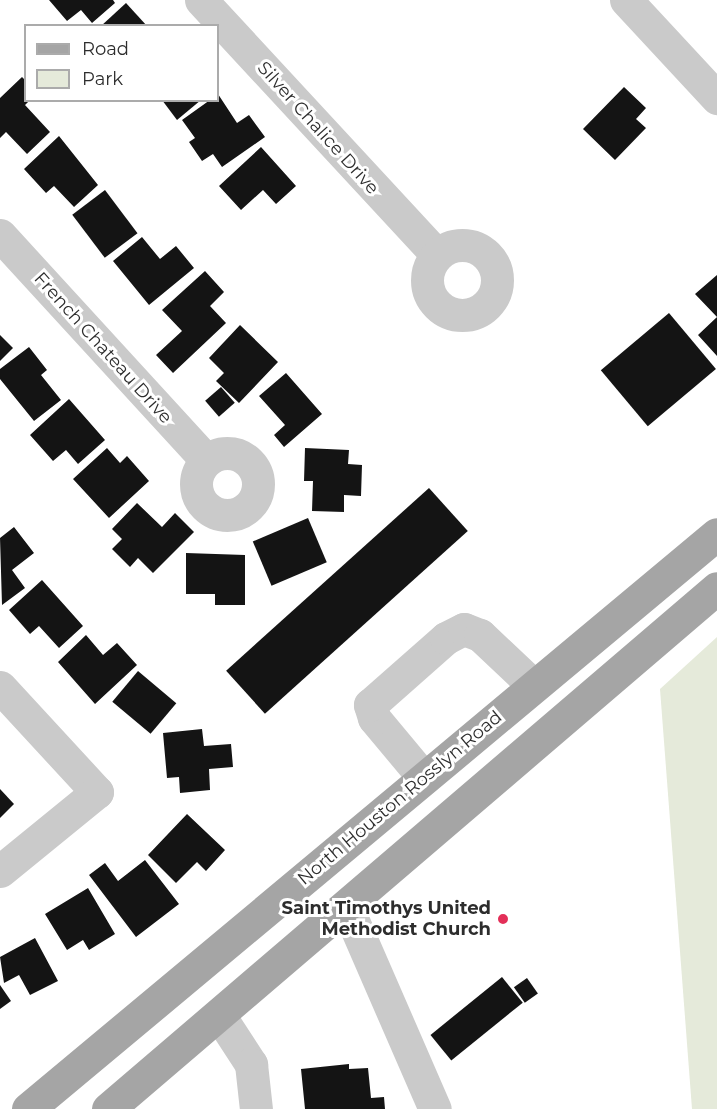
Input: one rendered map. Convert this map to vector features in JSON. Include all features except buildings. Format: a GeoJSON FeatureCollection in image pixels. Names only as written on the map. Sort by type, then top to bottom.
{"type":"FeatureCollection","features":[{"type":"Feature","properties":{"kind":"main road","name":"North Houston Rosslyn Road"},"geometry":{"type":"LineString","coordinates":[[28,1109],[717,534]]}},
{"type":"Feature","properties":{"kind":"main road"},"geometry":{"type":"LineString","coordinates":[[108,1109],[347,907],[717,588]]}},
{"type":"Feature","properties":{"kind":"main road"},"geometry":{"type":"LineString","coordinates":[[602,630],[626,666]]}},
{"type":"Feature","properties":{"kind":"main road"},"geometry":{"type":"LineString","coordinates":[[318,866],[347,907]]}},
{"type":"Feature","properties":{"kind":"main road"},"geometry":{"type":"LineString","coordinates":[[199,966],[219,1015]]}},
{"type":"Feature","properties":{"kind":"street","name":"Silver Chalice Drive"},"geometry":{"type":"LineString","coordinates":[[201,0],[437,255]]}},
{"type":"Feature","properties":{"kind":"street"},"geometry":{"type":"LineString","coordinates":[[626,0],[717,98]]}},
{"type":"Feature","properties":{"kind":"street","name":"French Chateau Drive"},"geometry":{"type":"LineString","coordinates":[[0,235],[206,460]]}},
{"type":"Feature","properties":{"kind":"street"},"geometry":{"type":"LineString","coordinates":[[424,778],[374,718],[370,705],[446,638],[464,628],[480,635],[534,687]]}},
{"type":"Feature","properties":{"kind":"street"},"geometry":{"type":"LineString","coordinates":[[0,687],[97,792],[0,871]]}},
{"type":"Feature","properties":{"kind":"street"},"geometry":{"type":"LineString","coordinates":[[347,907],[435,1109]]}},
{"type":"Feature","properties":{"kind":"street"},"geometry":{"type":"LineString","coordinates":[[219,1015],[251,1064],[256,1109]]}},
{"type":"Feature","properties":{"kind":"green space"},"geometry":{"type":"Polygon","coordinates":[[[717,637],[717,1109],[692,1109],[660,689],[717,637]]]}},
{"type":"Feature","properties":{"kind":"place","name":"Saint Timothys United Methodist Church"},"geometry":{"type":"Point","coordinates":[503,919]}}]}
